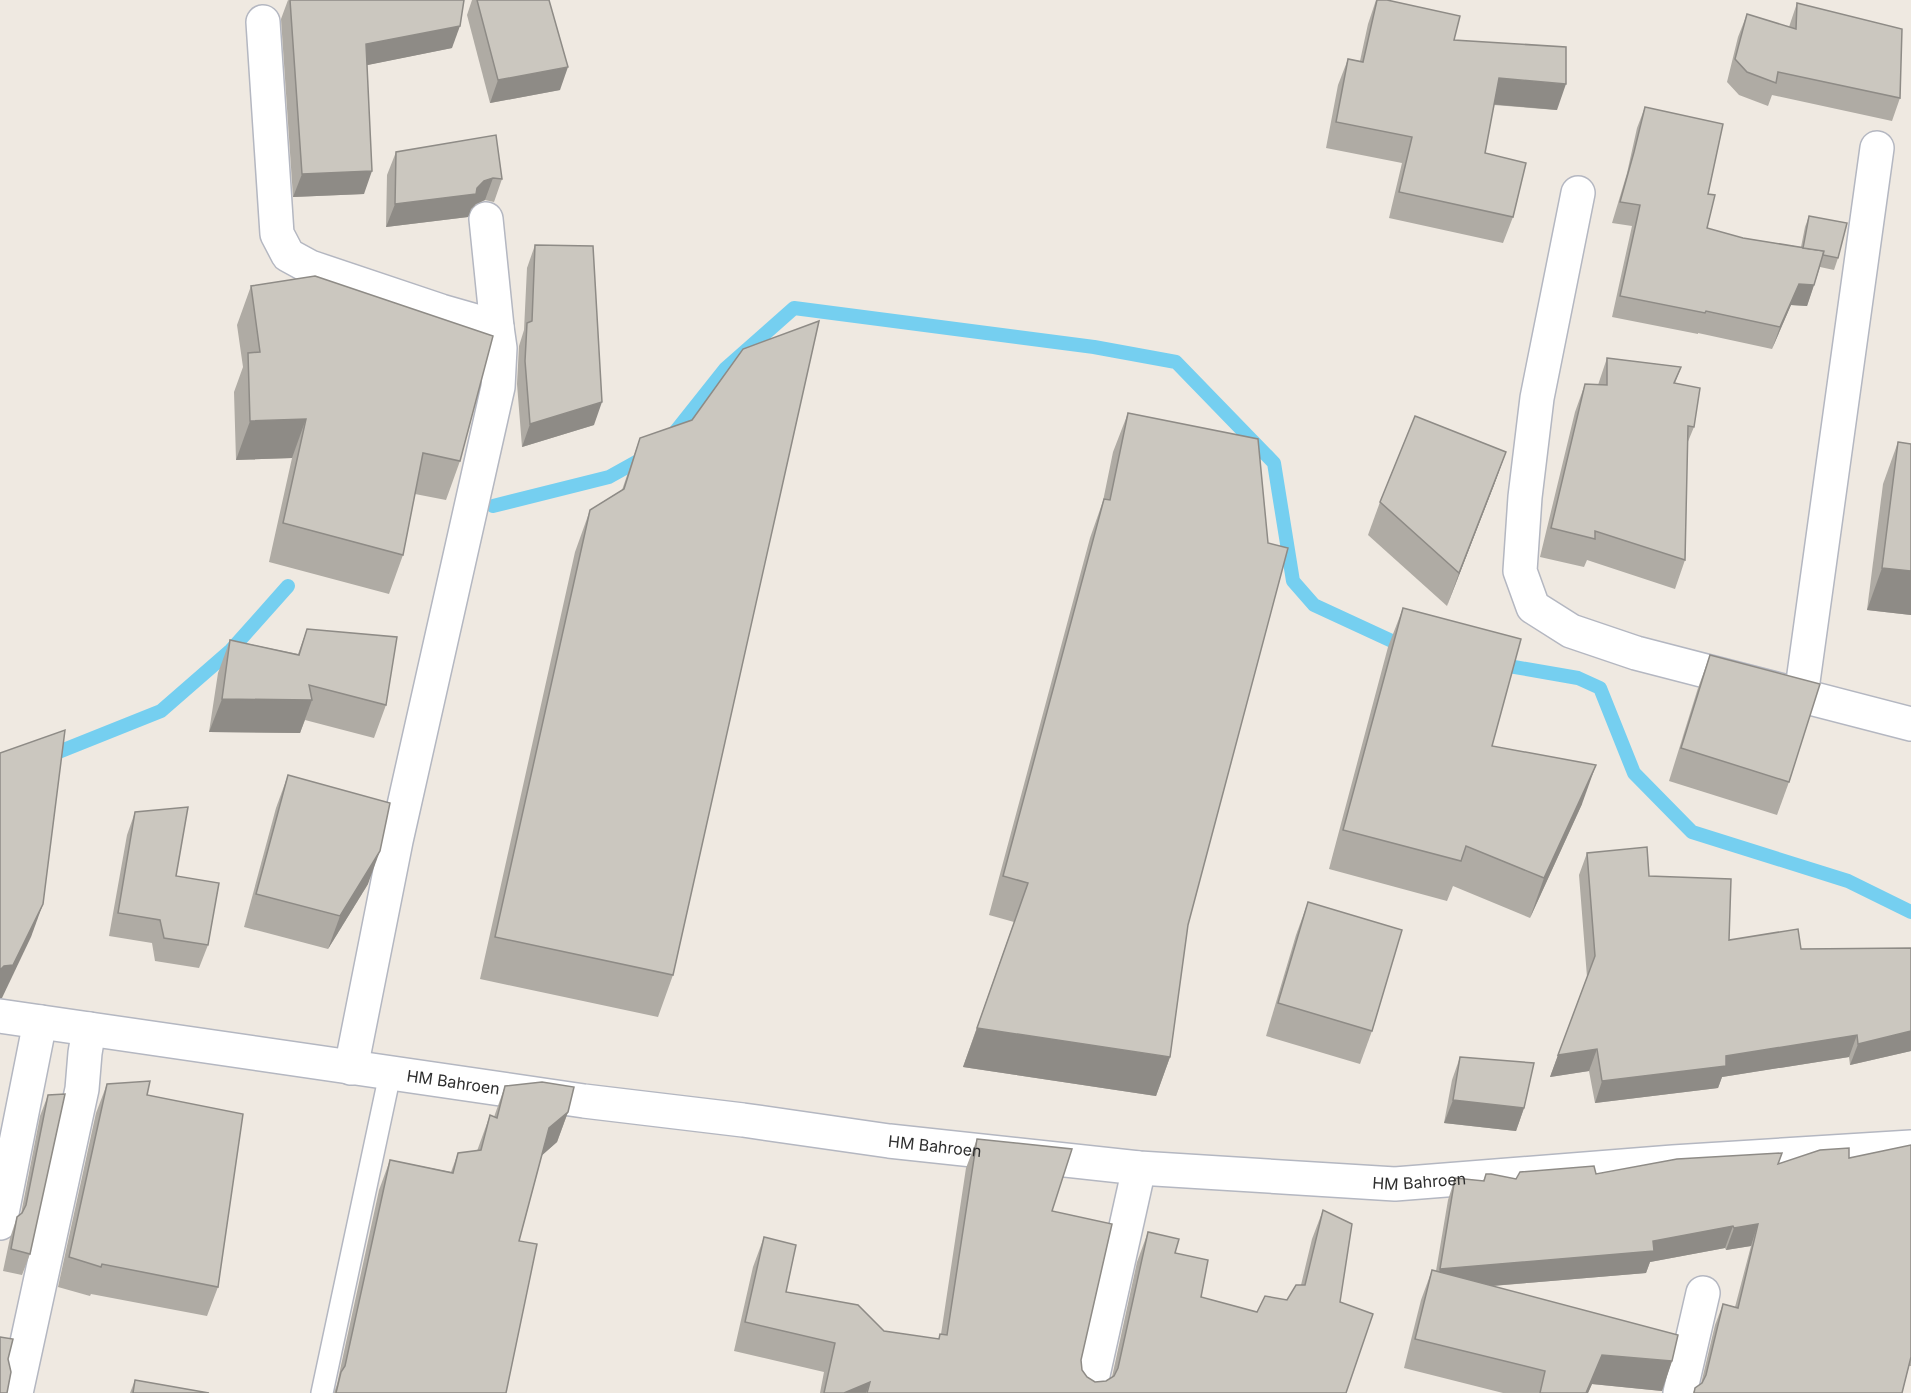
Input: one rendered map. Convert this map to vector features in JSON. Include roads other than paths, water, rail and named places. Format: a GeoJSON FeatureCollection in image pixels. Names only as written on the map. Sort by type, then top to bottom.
{"type":"FeatureCollection","features":[{"type":"Feature","properties":{"kind":"street"},"geometry":{"type":"LineString","coordinates":[[263,22],[277,234],[288,255],[310,267],[441,311],[497,327]]}},
{"type":"Feature","properties":{"kind":"street"},"geometry":{"type":"LineString","coordinates":[[1802,696],[1877,148]]}},
{"type":"Feature","properties":{"kind":"street"},"geometry":{"type":"LineString","coordinates":[[1578,192],[1537,398],[1525,497],[1521,571],[1533,607],[1571,631],[1636,653],[1911,724]]}},
{"type":"Feature","properties":{"kind":"street"},"geometry":{"type":"LineString","coordinates":[[351,1068],[396,841],[498,387],[500,366],[486,219]]}},
{"type":"Feature","properties":{"kind":"street","name":"HM Bahroen"},"geometry":{"type":"LineString","coordinates":[[0,1016],[584,1101],[743,1120],[888,1141],[1139,1168],[1395,1184],[1673,1162],[1911,1148]]}},
{"type":"Feature","properties":{"kind":"street"},"geometry":{"type":"LineString","coordinates":[[0,1223],[40,1022]]}},
{"type":"Feature","properties":{"kind":"street"},"geometry":{"type":"LineString","coordinates":[[16,1393],[82,1089],[89,1029]]}},
{"type":"Feature","properties":{"kind":"street"},"geometry":{"type":"LineString","coordinates":[[1089,1393],[1139,1168]]}},
{"type":"Feature","properties":{"kind":"street"},"geometry":{"type":"LineString","coordinates":[[1680,1393],[1703,1293]]}},
{"type":"Feature","properties":{"kind":"lane"},"geometry":{"type":"LineString","coordinates":[[322,1393],[390,1074]]}},
{"type":"Feature","properties":{"kind":"waterway"},"geometry":{"type":"LineString","coordinates":[[671,437],[725,369],[794,308],[1094,347],[1176,362],[1274,463],[1293,581],[1314,605],[1407,648]]}},
{"type":"Feature","properties":{"kind":"waterway"},"geometry":{"type":"LineString","coordinates":[[493,506],[609,477],[645,457]]}},
{"type":"Feature","properties":{"kind":"waterway"},"geometry":{"type":"LineString","coordinates":[[46,757],[161,711],[231,650],[288,586]]}},
{"type":"Feature","properties":{"kind":"waterway"},"geometry":{"type":"LineString","coordinates":[[1497,664],[1578,678],[1600,688],[1634,773],[1692,832],[1848,881],[1911,912]]}}]}
